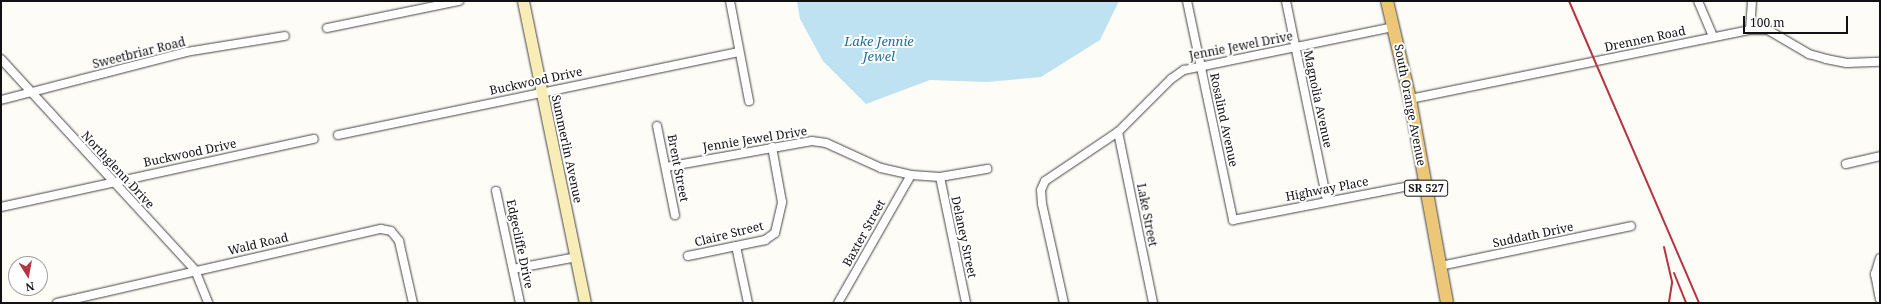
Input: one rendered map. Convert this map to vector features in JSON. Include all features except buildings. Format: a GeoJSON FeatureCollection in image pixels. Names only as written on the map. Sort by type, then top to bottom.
{"type":"FeatureCollection","features":[{"type":"Feature","properties":{"kind":"main road","name":"South Orange Avenue"},"geometry":{"type":"LineString","coordinates":[[1387,1],[1410,100],[1447,303]]}},
{"type":"Feature","properties":{"kind":"street"},"geometry":{"type":"LineString","coordinates":[[327,28],[459,1]]}},
{"type":"Feature","properties":{"kind":"street","name":"Summerlin Avenue"},"geometry":{"type":"LineString","coordinates":[[523,1],[577,257],[585,303]]}},
{"type":"Feature","properties":{"kind":"street"},"geometry":{"type":"LineString","coordinates":[[730,1],[749,101]]}},
{"type":"Feature","properties":{"kind":"street","name":"Rosalind Avenue"},"geometry":{"type":"LineString","coordinates":[[1187,1],[1233,220]]}},
{"type":"Feature","properties":{"kind":"street","name":"Magnolia Avenue"},"geometry":{"type":"LineString","coordinates":[[1286,1],[1327,201]]}},
{"type":"Feature","properties":{"kind":"street"},"geometry":{"type":"LineString","coordinates":[[1698,1],[1713,37]]}},
{"type":"Feature","properties":{"kind":"street"},"geometry":{"type":"LineString","coordinates":[[1750,30],[1752,1]]}},
{"type":"Feature","properties":{"kind":"street","name":"Jennie Jewel Drive"},"geometry":{"type":"LineString","coordinates":[[1064,303],[1040,197],[1042,185],[1056,173],[1118,132],[1171,79],[1200,65],[1394,27]]}},
{"type":"Feature","properties":{"kind":"street","name":"Drennen Road"},"geometry":{"type":"LineString","coordinates":[[1410,100],[1750,30],[1768,30],[1809,54],[1826,60],[1847,63],[1880,62]]}},
{"type":"Feature","properties":{"kind":"street","name":"Sweetbriar Road"},"geometry":{"type":"LineString","coordinates":[[1,100],[32,94],[186,52],[285,36]]}},
{"type":"Feature","properties":{"kind":"street","name":"Buckwood Drive"},"geometry":{"type":"LineString","coordinates":[[338,135],[739,52]]}},
{"type":"Feature","properties":{"kind":"street","name":"Northglenn Drive"},"geometry":{"type":"LineString","coordinates":[[1,59],[112,182],[195,270],[208,303]]}},
{"type":"Feature","properties":{"kind":"street","name":"Brent Street"},"geometry":{"type":"LineString","coordinates":[[657,126],[675,216]]}},
{"type":"Feature","properties":{"kind":"street","name":"Lake Street"},"geometry":{"type":"LineString","coordinates":[[1118,132],[1153,303]]}},
{"type":"Feature","properties":{"kind":"street","name":"Buckwood Drive"},"geometry":{"type":"LineString","coordinates":[[1,207],[314,139]]}},
{"type":"Feature","properties":{"kind":"street","name":"Jennie Jewel Drive"},"geometry":{"type":"LineString","coordinates":[[666,167],[801,142],[826,143],[876,166],[911,175],[940,177],[987,169]]}},
{"type":"Feature","properties":{"kind":"street","name":"Claire Street"},"geometry":{"type":"LineString","coordinates":[[688,256],[765,240],[775,233],[782,202],[772,147]]}},
{"type":"Feature","properties":{"kind":"street"},"geometry":{"type":"LineString","coordinates":[[1846,164],[1880,156]]}},
{"type":"Feature","properties":{"kind":"street","name":"Baxter Street"},"geometry":{"type":"LineString","coordinates":[[838,303],[911,175]]}},
{"type":"Feature","properties":{"kind":"street","name":"Delaney Street"},"geometry":{"type":"LineString","coordinates":[[940,177],[966,303]]}},
{"type":"Feature","properties":{"kind":"street","name":"Highway Place"},"geometry":{"type":"LineString","coordinates":[[1233,220],[1425,183]]}},
{"type":"Feature","properties":{"kind":"street","name":"Edgecliffe Drive"},"geometry":{"type":"LineString","coordinates":[[496,191],[520,303]]}},
{"type":"Feature","properties":{"kind":"street","name":"Suddath Drive"},"geometry":{"type":"LineString","coordinates":[[1440,266],[1631,226]]}},
{"type":"Feature","properties":{"kind":"street","name":"Wald Road"},"geometry":{"type":"LineString","coordinates":[[56,303],[175,278],[195,270],[381,229],[391,231],[399,241],[413,303]]}},
{"type":"Feature","properties":{"kind":"street"},"geometry":{"type":"LineString","coordinates":[[736,246],[748,303]]}},
{"type":"Feature","properties":{"kind":"street"},"geometry":{"type":"LineString","coordinates":[[513,269],[577,257]]}},
{"type":"Feature","properties":{"kind":"street"},"geometry":{"type":"LineString","coordinates":[[1880,258],[1875,274],[1880,299]]}},
{"type":"Feature","properties":{"kind":"water","name":"Lake Jennie Jewel"},"geometry":{"type":"Polygon","coordinates":[[[797,1],[1119,1],[1100,40],[1041,77],[987,82],[930,80],[866,104],[823,61],[800,19],[797,1]]]}},
{"type":"Feature","properties":{"kind":"railway"},"geometry":{"type":"LineString","coordinates":[[1569,1],[1699,303]]}},
{"type":"Feature","properties":{"kind":"railway"},"geometry":{"type":"LineString","coordinates":[[1664,247],[1672,283],[1669,303]]}},
{"type":"Feature","properties":{"kind":"railway"},"geometry":{"type":"LineString","coordinates":[[1674,273],[1686,303]]}}]}
